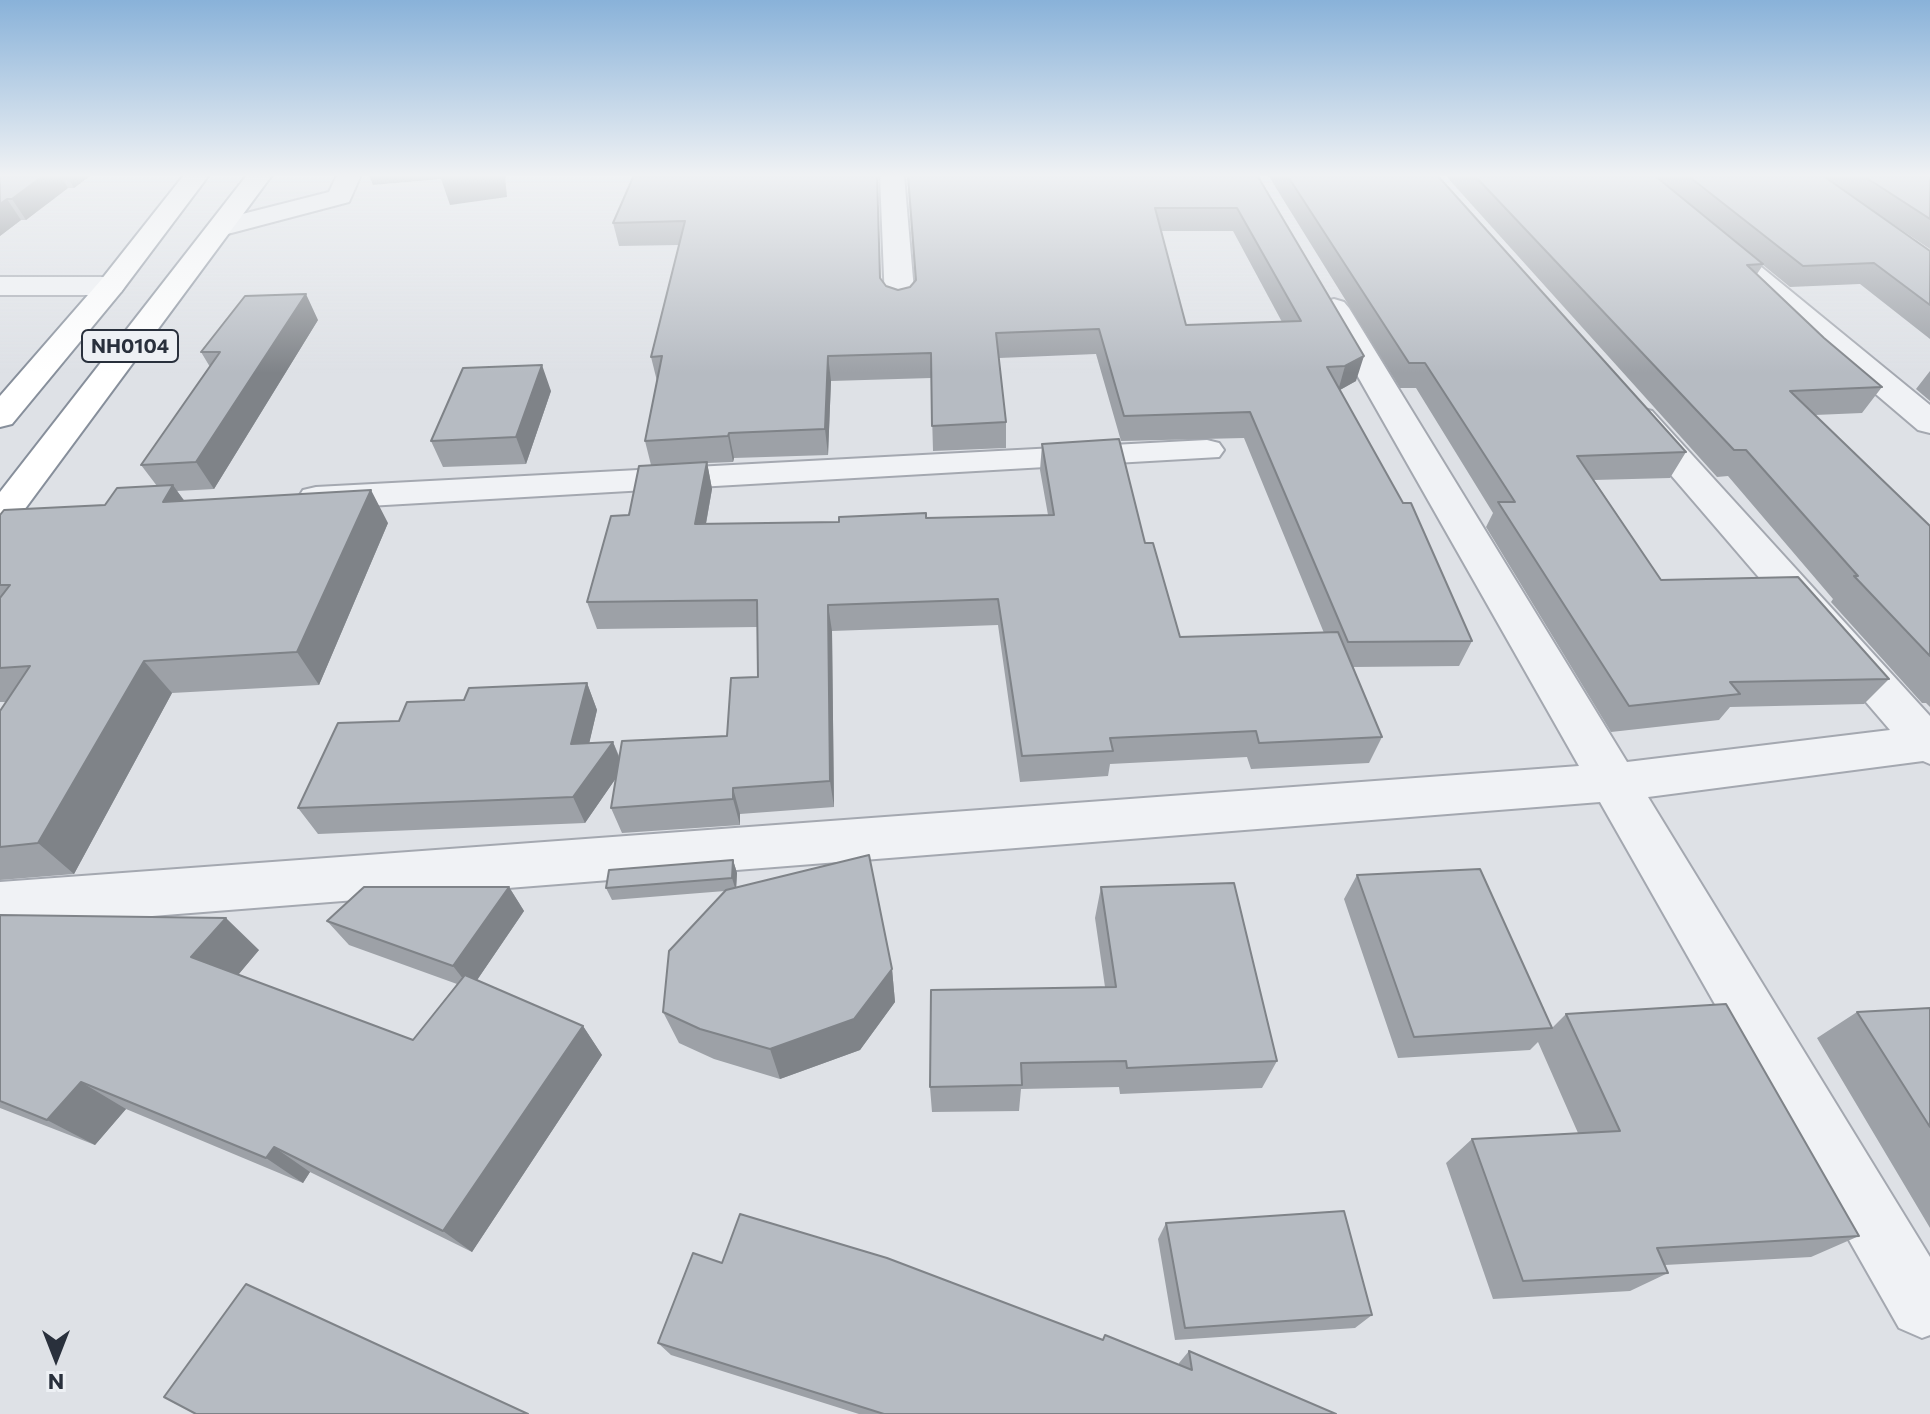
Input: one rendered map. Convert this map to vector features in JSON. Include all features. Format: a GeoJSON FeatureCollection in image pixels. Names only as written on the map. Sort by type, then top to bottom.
{"type":"FeatureCollection","features":[{"type":"Feature","properties":{"kind":"highway","name":"NH0104"},"geometry":{"type":"LineString","coordinates":[[0,417],[146,241]]}},
{"type":"Feature","properties":{"kind":"highway","name":"NH0104"},"geometry":{"type":"LineString","coordinates":[[1,516],[210,241]]}},
{"type":"Feature","properties":{"kind":"street"},"geometry":{"type":"LineString","coordinates":[[896,241],[900,302]]}},
{"type":"Feature","properties":{"kind":"street"},"geometry":{"type":"LineString","coordinates":[[1717,245],[1930,423]]}},
{"type":"Feature","properties":{"kind":"street"},"geometry":{"type":"LineString","coordinates":[[1311,270],[1922,1305]]}},
{"type":"Feature","properties":{"kind":"street"},"geometry":{"type":"LineString","coordinates":[[0,286],[111,286]]}},
{"type":"Feature","properties":{"kind":"street"},"geometry":{"type":"LineString","coordinates":[[1614,388],[1929,744]]}},
{"type":"Feature","properties":{"kind":"street"},"geometry":{"type":"LineString","coordinates":[[287,500],[1207,450]]}},
{"type":"Feature","properties":{"kind":"street"},"geometry":{"type":"LineString","coordinates":[[1,516],[49,512]]}},
{"type":"Feature","properties":{"kind":"street"},"geometry":{"type":"LineString","coordinates":[[0,905],[1615,782],[1929,744]]}},
{"type":"Feature","properties":{"kind":"building"},"geometry":{"type":"Polygon","coordinates":[[[680,241],[879,241],[880,278],[886,286],[898,290],[910,287],[916,280],[913,241],[1164,241],[1186,325],[1301,321],[1256,241],[1296,241],[1364,356],[1345,366],[1327,367],[1403,503],[1411,503],[1472,641],[1348,642],[1250,412],[1124,416],[1099,329],[996,333],[1006,422],[932,426],[931,353],[828,356],[825,429],[645,441],[662,356],[651,357],[680,241]]]}},
{"type":"Feature","properties":{"kind":"building"},"geometry":{"type":"Polygon","coordinates":[[[1330,241],[1496,241],[1686,452],[1577,456],[1661,580],[1798,577],[1889,679],[1730,682],[1740,694],[1629,706],[1498,502],[1515,502],[1425,363],[1409,363],[1330,241]]]}},
{"type":"Feature","properties":{"kind":"building"},"geometry":{"type":"Polygon","coordinates":[[[1536,241],[1735,241],[1763,264],[1747,265],[1824,338],[1882,387],[1790,391],[1930,526],[1930,656],[1854,576],[1858,576],[1746,450],[1734,450],[1536,241]]]}},
{"type":"Feature","properties":{"kind":"building"},"geometry":{"type":"Polygon","coordinates":[[[1771,241],[1916,241],[1930,251],[1930,305],[1874,263],[1803,266],[1771,241]]]}},
{"type":"Feature","properties":{"kind":"building"},"geometry":{"type":"Polygon","coordinates":[[[306,294],[196,462],[141,465],[220,352],[201,352],[245,296],[306,294]]]}},
{"type":"Feature","properties":{"kind":"building"},"geometry":{"type":"Polygon","coordinates":[[[542,365],[516,437],[431,441],[463,368],[542,365]]]}},
{"type":"Feature","properties":{"kind":"building"},"geometry":{"type":"Polygon","coordinates":[[[1119,439],[1145,543],[1153,543],[1180,637],[1338,632],[1382,737],[1259,743],[1256,731],[1110,738],[1113,751],[1022,756],[998,599],[828,605],[830,781],[733,788],[733,799],[611,808],[622,741],[727,736],[731,678],[758,677],[757,600],[587,602],[611,516],[629,515],[639,466],[707,462],[695,524],[839,522],[839,517],[926,513],[926,518],[1054,515],[1042,444],[1119,439]]]}},
{"type":"Feature","properties":{"kind":"building"},"geometry":{"type":"Polygon","coordinates":[[[173,485],[163,502],[371,490],[297,652],[144,661],[38,843],[0,847],[0,711],[30,666],[0,668],[0,598],[10,585],[0,585],[0,515],[4,510],[105,505],[117,488],[173,485]]]}},
{"type":"Feature","properties":{"kind":"building"},"geometry":{"type":"Polygon","coordinates":[[[587,683],[571,744],[613,742],[573,797],[298,808],[338,723],[399,721],[407,702],[464,700],[469,688],[587,683]]]}},
{"type":"Feature","properties":{"kind":"building"},"geometry":{"type":"Polygon","coordinates":[[[869,855],[892,969],[854,1019],[770,1049],[700,1029],[663,1012],[669,951],[726,890],[869,855]]]}},
{"type":"Feature","properties":{"kind":"building"},"geometry":{"type":"Polygon","coordinates":[[[733,860],[732,878],[606,888],[609,870],[733,860]]]}},
{"type":"Feature","properties":{"kind":"building"},"geometry":{"type":"Polygon","coordinates":[[[1480,869],[1552,1028],[1414,1037],[1357,875],[1480,869]]]}},
{"type":"Feature","properties":{"kind":"building"},"geometry":{"type":"Polygon","coordinates":[[[1234,883],[1277,1061],[1127,1068],[1126,1061],[1021,1063],[1022,1085],[930,1087],[931,990],[1116,987],[1101,887],[1234,883]]]}},
{"type":"Feature","properties":{"kind":"building"},"geometry":{"type":"Polygon","coordinates":[[[364,887],[509,887],[453,966],[327,921],[364,887]]]}},
{"type":"Feature","properties":{"kind":"building"},"geometry":{"type":"Polygon","coordinates":[[[0,915],[226,918],[191,957],[413,1040],[465,975],[583,1026],[443,1231],[274,1147],[266,1158],[81,1082],[47,1120],[0,1101],[0,915]]]}},
{"type":"Feature","properties":{"kind":"building"},"geometry":{"type":"Polygon","coordinates":[[[1726,1004],[1859,1236],[1657,1248],[1668,1273],[1523,1281],[1472,1139],[1620,1131],[1566,1014],[1726,1004]]]}},
{"type":"Feature","properties":{"kind":"building"},"geometry":{"type":"Polygon","coordinates":[[[1930,1008],[1930,1127],[1857,1012],[1930,1008]]]}},
{"type":"Feature","properties":{"kind":"building"},"geometry":{"type":"Polygon","coordinates":[[[1344,1211],[1372,1315],[1185,1328],[1166,1223],[1344,1211]]]}},
{"type":"Feature","properties":{"kind":"building"},"geometry":{"type":"Polygon","coordinates":[[[740,1214],[887,1258],[1103,1340],[1105,1335],[1192,1370],[1189,1351],[1336,1414],[884,1414],[658,1343],[693,1253],[722,1263],[740,1214]]]}},
{"type":"Feature","properties":{"kind":"building"},"geometry":{"type":"Polygon","coordinates":[[[246,1284],[528,1414],[196,1414],[164,1397],[246,1284]]]}}]}
